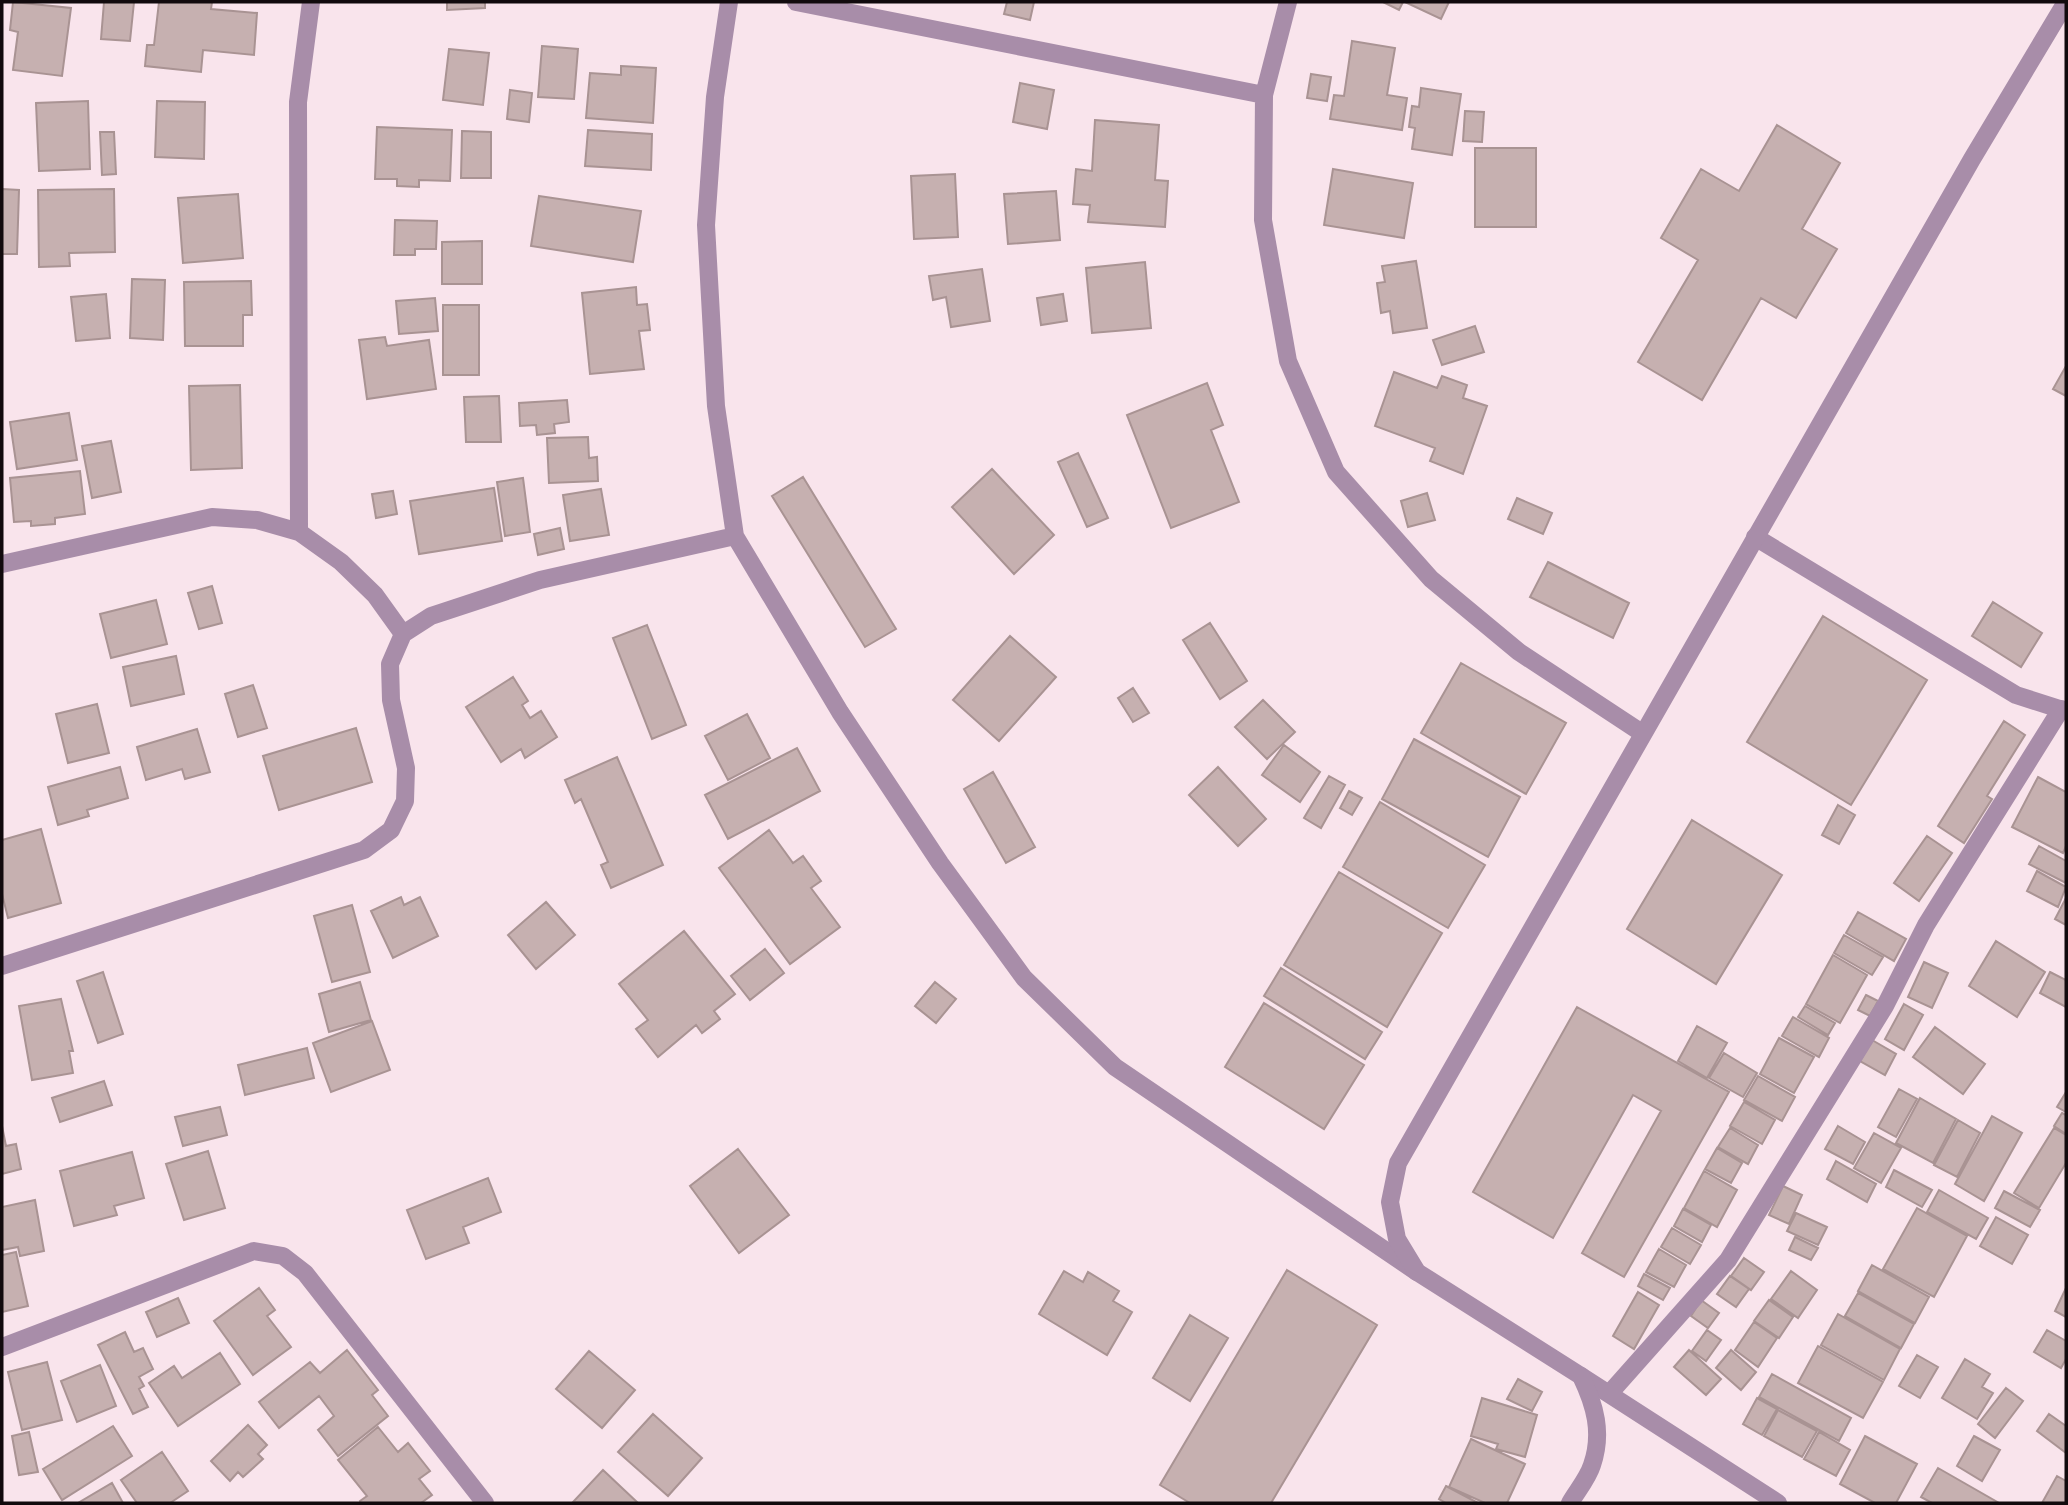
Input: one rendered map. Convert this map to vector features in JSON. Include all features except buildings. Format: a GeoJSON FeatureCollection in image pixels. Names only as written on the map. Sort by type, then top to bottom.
{"type":"FeatureCollection","features":[{"type":"Feature","properties":{"kind":"street"},"geometry":{"type":"LineString","coordinates":[[299,532],[298,102],[311,2]]}},
{"type":"Feature","properties":{"kind":"street"},"geometry":{"type":"LineString","coordinates":[[729,2],[715,97],[706,225],[716,405],[735,536],[840,712],[940,863],[1024,978],[1115,1067],[1417,1272],[1778,1503]]}},
{"type":"Feature","properties":{"kind":"street"},"geometry":{"type":"LineString","coordinates":[[796,2],[1264,95]]}},
{"type":"Feature","properties":{"kind":"street"},"geometry":{"type":"LineString","coordinates":[[1288,2],[1264,95],[1263,220],[1288,362],[1336,472],[1431,579],[1519,652],[1642,733]]}},
{"type":"Feature","properties":{"kind":"street"},"geometry":{"type":"LineString","coordinates":[[1417,1272],[1397,1238],[1392,1214],[1390,1202],[1398,1164],[1642,733],[1972,159],[2066,2]]}},
{"type":"Feature","properties":{"kind":"street"},"geometry":{"type":"LineString","coordinates":[[2,564],[212,517],[257,520],[299,532],[341,562],[376,595],[403,634]]}},
{"type":"Feature","properties":{"kind":"street"},"geometry":{"type":"LineString","coordinates":[[2,966],[364,850],[391,830],[405,801],[406,768],[391,700],[390,664],[403,634],[431,616],[540,579],[735,536]]}},
{"type":"Feature","properties":{"kind":"street"},"geometry":{"type":"LineString","coordinates":[[1609,1394],[1728,1260],[1885,1006],[1926,925],[2064,710],[2016,695],[1755,537]]}},
{"type":"Feature","properties":{"kind":"street"},"geometry":{"type":"LineString","coordinates":[[2,1347],[254,1251],[283,1256],[304,1272],[335,1309],[475,1500]]}},
{"type":"Feature","properties":{"kind":"street"},"geometry":{"type":"LineString","coordinates":[[1570,1503],[1592,1466],[1597,1435],[1594,1404],[1581,1376]]}}]}
